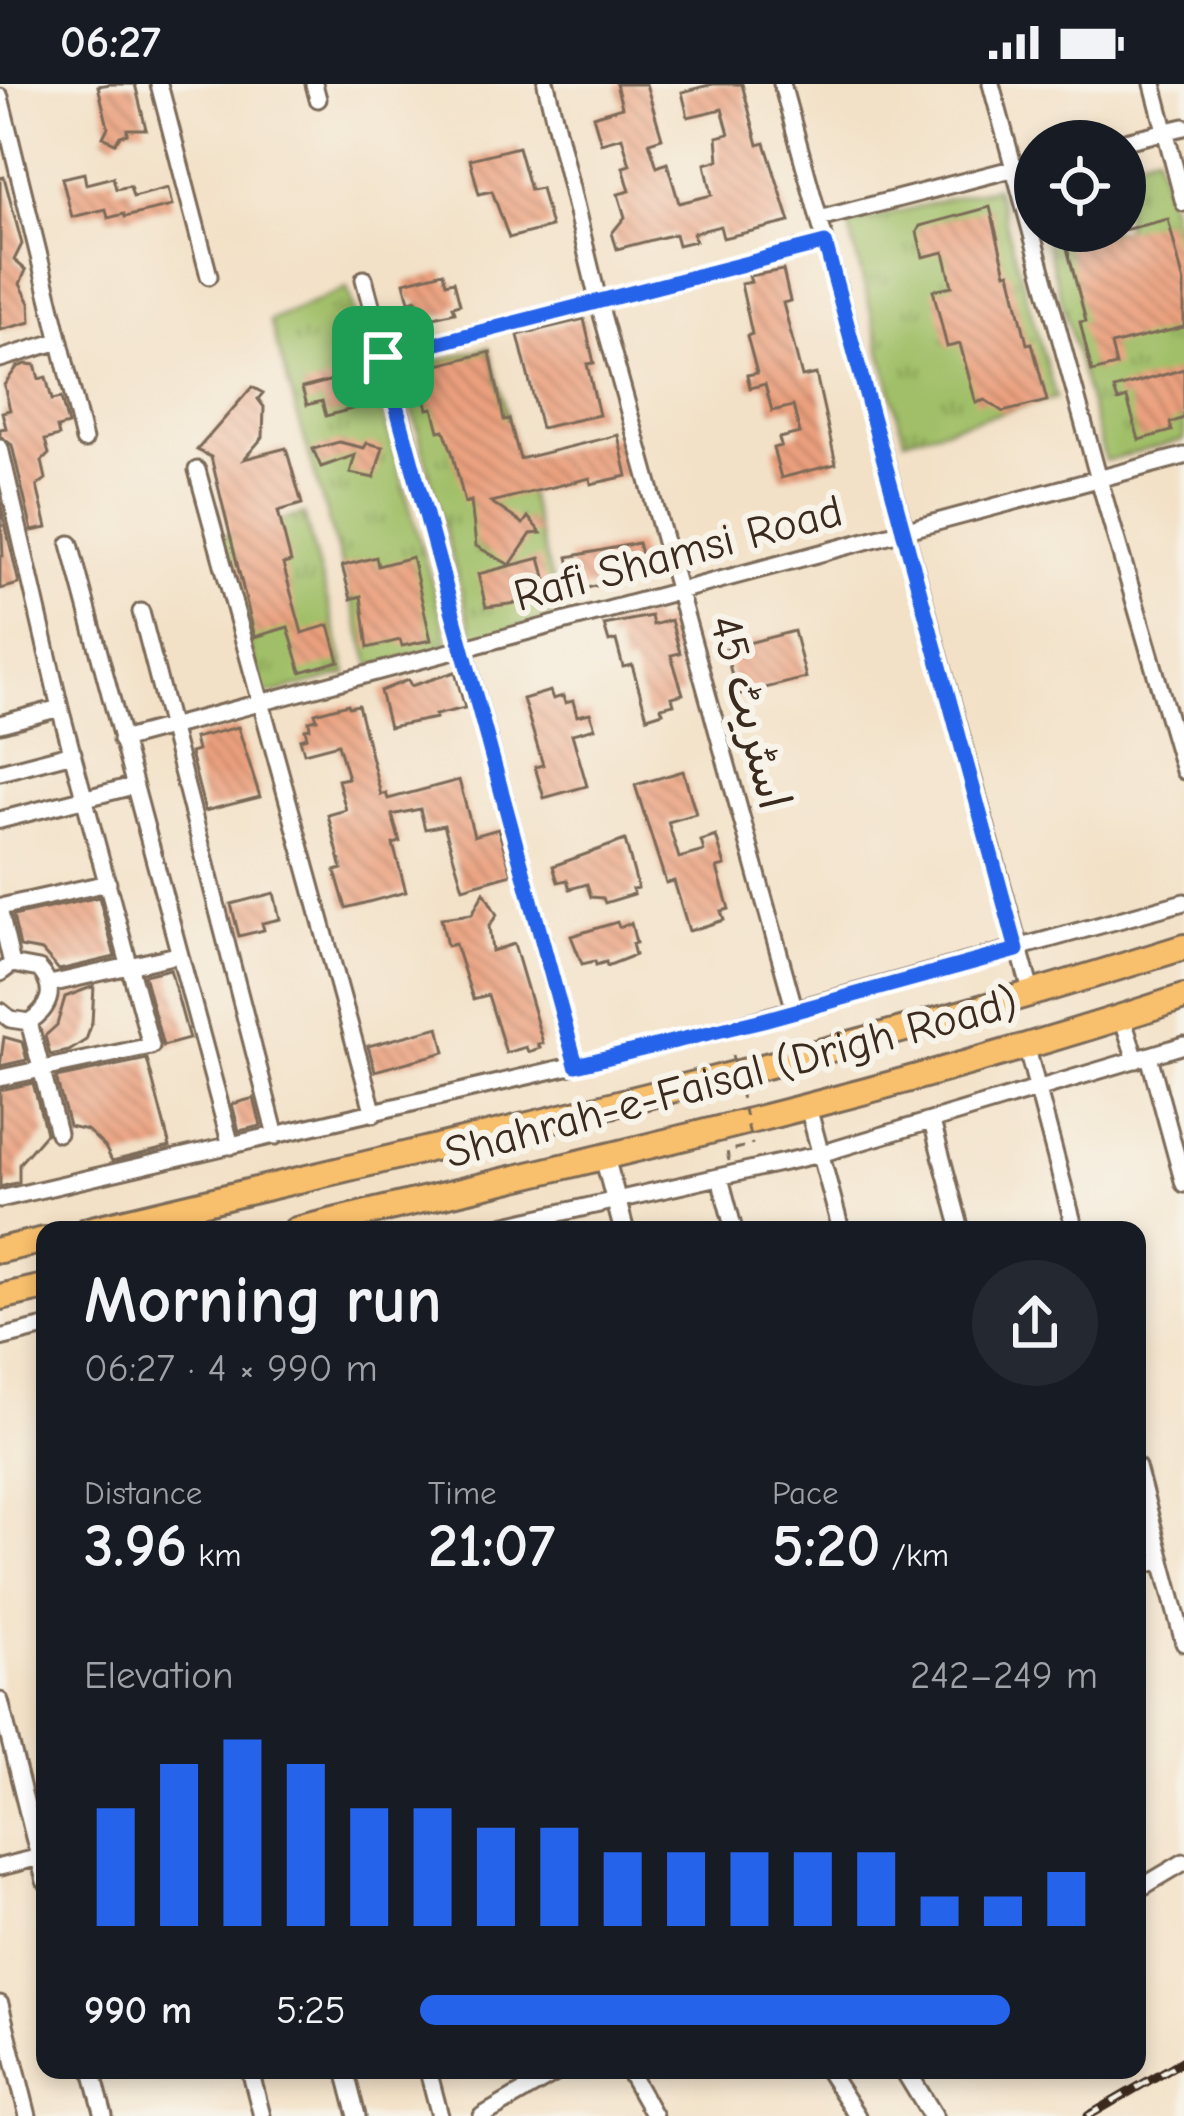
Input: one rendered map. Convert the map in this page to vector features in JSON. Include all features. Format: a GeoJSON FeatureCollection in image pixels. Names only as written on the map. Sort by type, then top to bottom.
{"type":"FeatureCollection","features":[{"type":"Feature","properties":{"kind":"highway","name":"Shahrah-e-Faisal (Drigh Road)"},"geometry":{"type":"LineString","coordinates":[[126,1221],[733,1076],[1032,995],[1184,947]]}},
{"type":"Feature","properties":{"kind":"highway","name":"Shahrah-e-Faisal (Drigh Road)"},"geometry":{"type":"LineString","coordinates":[[388,1219],[808,1107],[1184,997]]}},
{"type":"Feature","properties":{"kind":"highway"},"geometry":{"type":"LineString","coordinates":[[0,1250],[36,1242]]}},
{"type":"Feature","properties":{"kind":"highway"},"geometry":{"type":"LineString","coordinates":[[0,1297],[36,1289]]}},
{"type":"Feature","properties":{"kind":"street"},"geometry":{"type":"LineString","coordinates":[[159,84],[209,276]]}},
{"type":"Feature","properties":{"kind":"street","name":"اسٹریٹ 45"},"geometry":{"type":"LineString","coordinates":[[546,84],[598,300],[795,1011]]}},
{"type":"Feature","properties":{"kind":"street"},"geometry":{"type":"LineString","coordinates":[[782,84],[1032,995]]}},
{"type":"Feature","properties":{"kind":"street"},"geometry":{"type":"LineString","coordinates":[[991,84],[1184,771]]}},
{"type":"Feature","properties":{"kind":"street"},"geometry":{"type":"LineString","coordinates":[[1154,84],[1184,203]]}},
{"type":"Feature","properties":{"kind":"street"},"geometry":{"type":"LineString","coordinates":[[0,97],[84,440]]}},
{"type":"Feature","properties":{"kind":"street"},"geometry":{"type":"LineString","coordinates":[[1146,136],[1184,127]]}},
{"type":"Feature","properties":{"kind":"street"},"geometry":{"type":"LineString","coordinates":[[819,219],[1013,168]]}},
{"type":"Feature","properties":{"kind":"street"},"geometry":{"type":"LineString","coordinates":[[383,357],[825,243]]}},
{"type":"Feature","properties":{"kind":"street"},"geometry":{"type":"LineString","coordinates":[[364,279],[576,1065]]}},
{"type":"Feature","properties":{"kind":"street"},"geometry":{"type":"LineString","coordinates":[[0,359],[59,341]]}},
{"type":"Feature","properties":{"kind":"street"},"geometry":{"type":"LineString","coordinates":[[0,448],[61,708],[151,1046],[0,1078]]}},
{"type":"Feature","properties":{"kind":"street","name":"Rafi Shamsi Road"},"geometry":{"type":"LineString","coordinates":[[121,740],[1184,456]]}},
{"type":"Feature","properties":{"kind":"street"},"geometry":{"type":"LineString","coordinates":[[197,470],[374,1114]]}},
{"type":"Feature","properties":{"kind":"street"},"geometry":{"type":"LineString","coordinates":[[70,544],[231,1146]]}},
{"type":"Feature","properties":{"kind":"street"},"geometry":{"type":"LineString","coordinates":[[141,612],[276,1136]]}},
{"type":"Feature","properties":{"kind":"street"},"geometry":{"type":"LineString","coordinates":[[0,724],[61,708]]}},
{"type":"Feature","properties":{"kind":"street"},"geometry":{"type":"LineString","coordinates":[[0,772],[73,753]]}},
{"type":"Feature","properties":{"kind":"street"},"geometry":{"type":"LineString","coordinates":[[0,820],[133,786]]}},
{"type":"Feature","properties":{"kind":"street"},"geometry":{"type":"LineString","coordinates":[[0,1011],[10,1019],[29,1022],[46,1008],[50,984],[39,969],[6,969],[0,910],[108,883]]}},
{"type":"Feature","properties":{"kind":"street"},"geometry":{"type":"LineString","coordinates":[[0,1199],[795,1011],[1184,902]]}},
{"type":"Feature","properties":{"kind":"street"},"geometry":{"type":"LineString","coordinates":[[50,984],[177,955]]}},
{"type":"Feature","properties":{"kind":"street"},"geometry":{"type":"LineString","coordinates":[[1123,1017],[1142,1058],[1184,1184]]}},
{"type":"Feature","properties":{"kind":"street"},"geometry":{"type":"LineString","coordinates":[[29,1022],[58,1133]]}},
{"type":"Feature","properties":{"kind":"street"},"geometry":{"type":"LineString","coordinates":[[1026,1045],[1073,1221]]}},
{"type":"Feature","properties":{"kind":"street"},"geometry":{"type":"LineString","coordinates":[[534,1221],[820,1154],[1184,1045]]}},
{"type":"Feature","properties":{"kind":"street"},"geometry":{"type":"LineString","coordinates":[[808,1107],[839,1221]]}},
{"type":"Feature","properties":{"kind":"street"},"geometry":{"type":"LineString","coordinates":[[932,1122],[959,1221]]}},
{"type":"Feature","properties":{"kind":"street"},"geometry":{"type":"LineString","coordinates":[[605,1159],[622,1221]]}},
{"type":"Feature","properties":{"kind":"street"},"geometry":{"type":"LineString","coordinates":[[720,1178],[732,1221]]}},
{"type":"Feature","properties":{"kind":"street"},"geometry":{"type":"LineString","coordinates":[[0,1338],[36,1330]]}},
{"type":"Feature","properties":{"kind":"street"},"geometry":{"type":"LineString","coordinates":[[1146,1500],[1184,1643]]}},
{"type":"Feature","properties":{"kind":"street"},"geometry":{"type":"LineString","coordinates":[[1146,1564],[1162,1560]]}},
{"type":"Feature","properties":{"kind":"street"},"geometry":{"type":"LineString","coordinates":[[0,1701],[36,1835]]}},
{"type":"Feature","properties":{"kind":"street"},"geometry":{"type":"LineString","coordinates":[[0,1867],[36,1858]]}},
{"type":"Feature","properties":{"kind":"street"},"geometry":{"type":"LineString","coordinates":[[1146,1884],[1184,1862]]}},
{"type":"Feature","properties":{"kind":"street"},"geometry":{"type":"LineString","coordinates":[[0,2004],[28,2116]]}},
{"type":"Feature","properties":{"kind":"street"},"geometry":{"type":"LineString","coordinates":[[94,2079],[104,2116]]}},
{"type":"Feature","properties":{"kind":"street"},"geometry":{"type":"LineString","coordinates":[[252,2079],[262,2116]]}},
{"type":"Feature","properties":{"kind":"street"},"geometry":{"type":"LineString","coordinates":[[347,2079],[357,2116]]}},
{"type":"Feature","properties":{"kind":"street"},"geometry":{"type":"LineString","coordinates":[[430,2079],[440,2116]]}},
{"type":"Feature","properties":{"kind":"street"},"geometry":{"type":"LineString","coordinates":[[482,2116],[546,2079]]}},
{"type":"Feature","properties":{"kind":"street"},"geometry":{"type":"LineString","coordinates":[[633,2079],[654,2116]]}},
{"type":"Feature","properties":{"kind":"street"},"geometry":{"type":"LineString","coordinates":[[833,2079],[857,2116]]}},
{"type":"Feature","properties":{"kind":"street"},"geometry":{"type":"LineString","coordinates":[[910,2079],[933,2116]]}},
{"type":"Feature","properties":{"kind":"path"},"geometry":{"type":"LineString","coordinates":[[727,1151],[752,1145],[732,1055]]}},
{"type":"Feature","properties":{"kind":"green space"},"geometry":{"type":"Polygon","coordinates":[[[1156,153],[1184,257],[1184,440],[1105,461],[1049,252],[1146,252],[1146,156],[1156,153]]]}},
{"type":"Feature","properties":{"kind":"green space"},"geometry":{"type":"Polygon","coordinates":[[[995,187],[1056,398],[904,439],[849,227],[995,187]]]}},
{"type":"Feature","properties":{"kind":"green space"},"geometry":{"type":"Polygon","coordinates":[[[347,288],[448,640],[444,647],[371,667],[270,321],[347,288]]]}},
{"type":"Feature","properties":{"kind":"green space"},"geometry":{"type":"Polygon","coordinates":[[[489,347],[561,615],[474,639],[402,371],[489,347]]]}},
{"type":"Feature","properties":{"kind":"green space"},"geometry":{"type":"Polygon","coordinates":[[[304,514],[347,674],[263,696],[220,537],[304,514]]]}},
{"type":"Feature","properties":{"kind":"building"},"geometry":{"type":"Polygon","coordinates":[[[135,84],[146,129],[127,129],[115,143],[103,137],[108,127],[98,86],[135,84]]]}},
{"type":"Feature","properties":{"kind":"building"},"geometry":{"type":"Polygon","coordinates":[[[616,84],[646,84],[662,138],[649,142],[657,167],[667,163],[679,203],[712,195],[705,164],[719,160],[717,137],[729,134],[722,109],[688,117],[682,92],[713,84],[742,84],[758,145],[765,143],[790,222],[723,238],[720,226],[693,233],[695,241],[678,245],[675,234],[617,249],[612,233],[625,217],[618,194],[630,191],[623,167],[630,165],[622,137],[601,143],[593,116],[622,107],[616,84]]]}},
{"type":"Feature","properties":{"kind":"building"},"geometry":{"type":"Polygon","coordinates":[[[518,147],[530,190],[541,188],[551,227],[509,238],[492,191],[479,194],[470,159],[518,147]]]}},
{"type":"Feature","properties":{"kind":"building"},"geometry":{"type":"Polygon","coordinates":[[[84,173],[86,184],[113,177],[116,189],[130,186],[133,197],[168,188],[172,206],[125,217],[108,218],[106,209],[72,217],[62,178],[84,173]]]}},
{"type":"Feature","properties":{"kind":"building"},"geometry":{"type":"Polygon","coordinates":[[[4,177],[22,244],[14,260],[26,270],[20,284],[30,303],[31,322],[0,330],[0,178],[4,177]]]}},
{"type":"Feature","properties":{"kind":"building"},"geometry":{"type":"Polygon","coordinates":[[[990,207],[1047,401],[1003,412],[985,400],[976,403],[960,344],[947,347],[933,290],[952,286],[944,252],[923,257],[917,232],[920,226],[990,207]]]}},
{"type":"Feature","properties":{"kind":"building"},"geometry":{"type":"Polygon","coordinates":[[[1168,219],[1184,283],[1184,327],[1111,345],[1116,366],[1092,372],[1080,322],[1086,321],[1068,252],[1146,252],[1146,224],[1168,219]]]}},
{"type":"Feature","properties":{"kind":"building"},"geometry":{"type":"Polygon","coordinates":[[[783,270],[790,301],[783,303],[802,377],[816,374],[836,464],[781,478],[773,448],[781,446],[779,438],[800,433],[793,406],[772,411],[765,384],[750,388],[747,375],[757,373],[741,284],[751,282],[749,276],[783,270]]]}},
{"type":"Feature","properties":{"kind":"building"},"geometry":{"type":"Polygon","coordinates":[[[443,272],[446,283],[454,281],[460,304],[453,306],[455,312],[422,320],[416,299],[409,301],[404,282],[443,272]]]}},
{"type":"Feature","properties":{"kind":"building"},"geometry":{"type":"Polygon","coordinates":[[[584,319],[594,363],[587,364],[599,415],[541,428],[518,335],[584,319]]]}},
{"type":"Feature","properties":{"kind":"building"},"geometry":{"type":"Polygon","coordinates":[[[490,352],[504,420],[509,419],[520,459],[618,435],[627,476],[591,484],[590,478],[491,502],[523,524],[528,517],[541,533],[531,534],[510,565],[476,546],[471,501],[465,503],[452,452],[444,430],[439,431],[433,408],[428,409],[418,370],[490,352]]]}},
{"type":"Feature","properties":{"kind":"building"},"geometry":{"type":"Polygon","coordinates":[[[360,364],[367,390],[378,387],[382,401],[326,416],[322,401],[307,405],[302,388],[344,377],[342,369],[360,364]]]}},
{"type":"Feature","properties":{"kind":"building"},"geometry":{"type":"Polygon","coordinates":[[[35,365],[39,379],[46,377],[52,400],[61,398],[68,425],[57,428],[59,436],[45,440],[49,454],[42,461],[46,479],[37,486],[47,528],[32,531],[12,445],[0,436],[0,429],[6,428],[2,412],[10,410],[4,385],[17,367],[35,365]]]}},
{"type":"Feature","properties":{"kind":"building"},"geometry":{"type":"Polygon","coordinates":[[[1184,369],[1184,418],[1170,423],[1172,431],[1139,440],[1127,398],[1118,401],[1114,389],[1184,369]]]}},
{"type":"Feature","properties":{"kind":"building"},"geometry":{"type":"Polygon","coordinates":[[[252,387],[263,393],[258,399],[264,407],[263,437],[244,459],[286,448],[302,504],[278,511],[291,562],[283,564],[302,633],[329,625],[339,661],[301,672],[288,627],[255,637],[211,457],[197,450],[252,387]]]}},
{"type":"Feature","properties":{"kind":"building"},"geometry":{"type":"Polygon","coordinates":[[[339,442],[383,447],[374,478],[350,473],[355,455],[321,467],[313,449],[339,442]]]}},
{"type":"Feature","properties":{"kind":"building"},"geometry":{"type":"Polygon","coordinates":[[[0,501],[19,584],[0,589],[3,556],[0,501]]]}},
{"type":"Feature","properties":{"kind":"building"},"geometry":{"type":"Polygon","coordinates":[[[638,543],[646,573],[576,591],[568,557],[638,543]]]}},
{"type":"Feature","properties":{"kind":"building"},"geometry":{"type":"Polygon","coordinates":[[[376,557],[378,566],[412,557],[431,640],[402,646],[400,640],[368,648],[361,596],[351,599],[342,566],[376,557]]]}},
{"type":"Feature","properties":{"kind":"building"},"geometry":{"type":"Polygon","coordinates":[[[540,558],[549,591],[524,598],[525,602],[486,607],[478,574],[540,558]]]}},
{"type":"Feature","properties":{"kind":"building"},"geometry":{"type":"Polygon","coordinates":[[[651,616],[653,625],[671,620],[680,653],[671,655],[683,694],[672,697],[674,704],[661,707],[663,712],[647,717],[632,665],[623,667],[616,640],[609,642],[604,625],[651,616]]]}},
{"type":"Feature","properties":{"kind":"building"},"geometry":{"type":"Polygon","coordinates":[[[794,631],[806,678],[737,695],[725,649],[794,631]]]}},
{"type":"Feature","properties":{"kind":"building"},"geometry":{"type":"Polygon","coordinates":[[[455,672],[465,708],[389,727],[380,691],[408,680],[411,686],[455,672]]]}},
{"type":"Feature","properties":{"kind":"building"},"geometry":{"type":"Polygon","coordinates":[[[550,691],[553,699],[563,696],[565,703],[573,701],[577,716],[590,713],[595,728],[572,734],[587,786],[544,798],[535,767],[543,765],[523,699],[550,691]]]}},
{"type":"Feature","properties":{"kind":"building"},"geometry":{"type":"Polygon","coordinates":[[[358,705],[381,795],[386,793],[388,799],[459,780],[474,836],[498,829],[512,874],[463,888],[444,825],[425,829],[420,809],[392,815],[400,842],[393,844],[406,892],[346,908],[335,871],[342,869],[328,815],[346,810],[338,780],[348,778],[338,744],[304,753],[300,739],[307,737],[305,729],[317,719],[315,713],[358,705]]]}},
{"type":"Feature","properties":{"kind":"building"},"geometry":{"type":"Polygon","coordinates":[[[238,727],[260,797],[205,811],[190,753],[197,751],[194,738],[238,727]]]}},
{"type":"Feature","properties":{"kind":"building"},"geometry":{"type":"Polygon","coordinates":[[[683,771],[696,814],[668,822],[679,858],[704,851],[701,841],[716,836],[725,866],[717,868],[729,909],[721,911],[724,920],[689,931],[674,881],[666,883],[635,785],[683,771]]]}},
{"type":"Feature","properties":{"kind":"building"},"geometry":{"type":"Polygon","coordinates":[[[625,840],[638,888],[632,889],[634,894],[605,903],[603,898],[591,897],[587,884],[570,889],[567,880],[558,882],[553,866],[625,840]]]}},
{"type":"Feature","properties":{"kind":"building"},"geometry":{"type":"Polygon","coordinates":[[[484,892],[497,915],[489,926],[492,951],[514,944],[543,1043],[528,1052],[526,1047],[506,1053],[488,995],[473,999],[455,944],[447,946],[441,918],[472,914],[484,892]]]}},
{"type":"Feature","properties":{"kind":"building"},"geometry":{"type":"Polygon","coordinates":[[[274,893],[280,919],[262,923],[264,930],[239,936],[231,904],[274,893]]]}},
{"type":"Feature","properties":{"kind":"building"},"geometry":{"type":"Polygon","coordinates":[[[99,897],[115,957],[59,970],[42,951],[20,947],[13,916],[99,897]]]}},
{"type":"Feature","properties":{"kind":"building"},"geometry":{"type":"Polygon","coordinates":[[[617,922],[619,927],[631,923],[635,955],[607,966],[595,961],[582,964],[571,936],[617,922]]]}},
{"type":"Feature","properties":{"kind":"building"},"geometry":{"type":"Polygon","coordinates":[[[170,969],[189,1039],[163,1046],[144,975],[170,969]]]}},
{"type":"Feature","properties":{"kind":"building"},"geometry":{"type":"Polygon","coordinates":[[[94,986],[86,1040],[69,1051],[50,1055],[45,1036],[57,1025],[65,997],[94,986]]]}},
{"type":"Feature","properties":{"kind":"building"},"geometry":{"type":"Polygon","coordinates":[[[439,1027],[445,1052],[375,1071],[368,1046],[439,1027]]]}},
{"type":"Feature","properties":{"kind":"building"},"geometry":{"type":"Polygon","coordinates":[[[4,1037],[22,1042],[27,1060],[0,1066],[4,1037]]]}},
{"type":"Feature","properties":{"kind":"building"},"geometry":{"type":"Polygon","coordinates":[[[147,1059],[170,1147],[112,1161],[87,1130],[69,1126],[56,1078],[147,1059]]]}},
{"type":"Feature","properties":{"kind":"building"},"geometry":{"type":"Polygon","coordinates":[[[33,1083],[46,1133],[19,1164],[19,1182],[0,1187],[0,1090],[33,1083]]]}},
{"type":"Feature","properties":{"kind":"building"},"geometry":{"type":"Polygon","coordinates":[[[254,1098],[261,1126],[239,1131],[232,1104],[254,1098]]]}},
{"type":"Feature","properties":{"kind":"railway"},"geometry":{"type":"LineString","coordinates":[[1088,2116],[1184,2060]]}},
{"type":"Feature","properties":{"kind":"route"},"geometry":{"type":"LineString","coordinates":[[825,243],[1017,950],[763,1020],[576,1065],[383,357],[825,243]]}}]}
